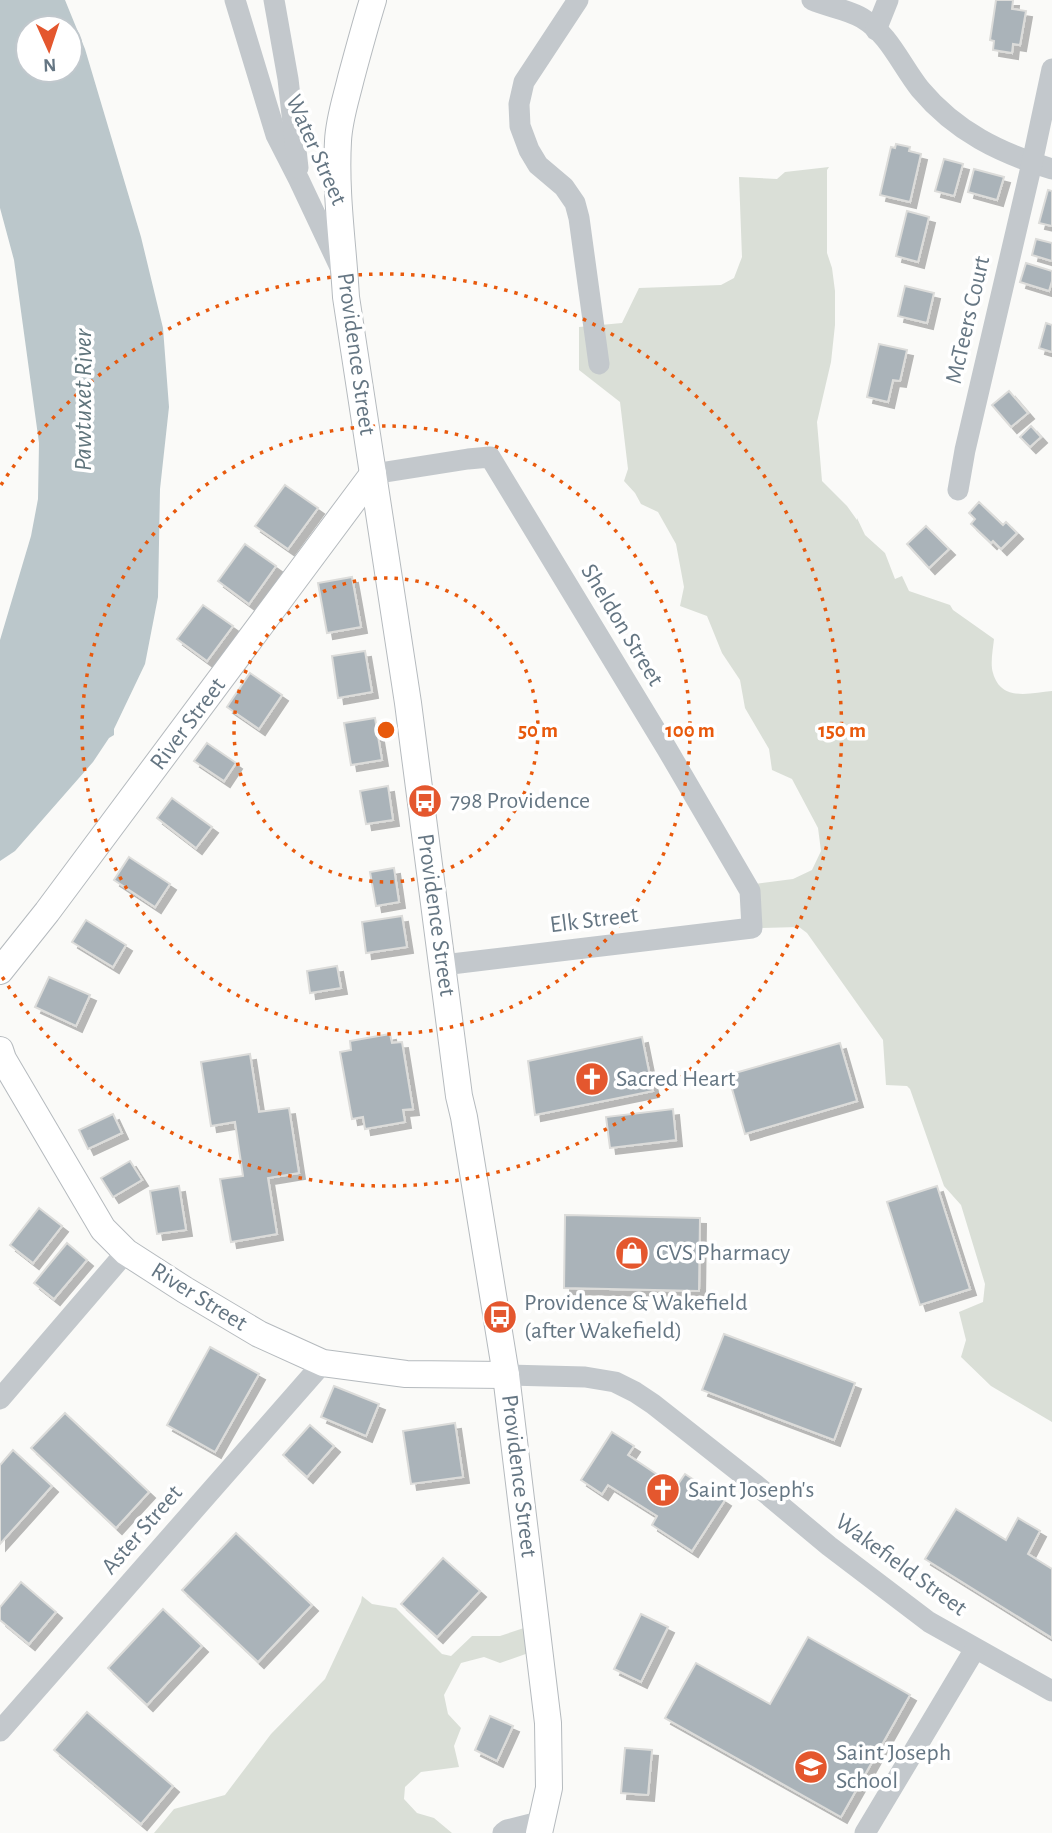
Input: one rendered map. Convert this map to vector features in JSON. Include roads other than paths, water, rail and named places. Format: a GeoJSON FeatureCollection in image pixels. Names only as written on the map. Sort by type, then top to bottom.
{"type":"FeatureCollection","features":[{"type":"Feature","properties":{"kind":"main road","name":"Providence Street"},"geometry":{"type":"LineString","coordinates":[[373,0],[355,60],[338,142],[346,296],[408,703],[459,1096],[506,1375],[548,1723],[550,1788],[541,1827]]}},
{"type":"Feature","properties":{"kind":"main road","name":"River Street"},"geometry":{"type":"LineString","coordinates":[[0,971],[56,901],[373,474]]}},
{"type":"Feature","properties":{"kind":"main road","name":"River Street"},"geometry":{"type":"LineString","coordinates":[[1,1057],[103,1229],[126,1252],[185,1290],[259,1334],[323,1363],[406,1374],[506,1375]]}},
{"type":"Feature","properties":{"kind":"street","name":"Water Street"},"geometry":{"type":"LineString","coordinates":[[235,0],[276,135],[345,277]]}},
{"type":"Feature","properties":{"kind":"street"},"geometry":{"type":"LineString","coordinates":[[274,0],[288,79],[299,180]]}},
{"type":"Feature","properties":{"kind":"street"},"geometry":{"type":"LineString","coordinates":[[578,0],[524,82],[519,104],[520,125],[525,142],[538,165],[564,187],[575,203],[599,364]]}},
{"type":"Feature","properties":{"kind":"street"},"geometry":{"type":"LineString","coordinates":[[811,0],[862,18],[876,30],[891,46],[920,88],[953,122],[977,138],[1042,166]]}},
{"type":"Feature","properties":{"kind":"street"},"geometry":{"type":"LineString","coordinates":[[876,30],[888,0]]}},
{"type":"Feature","properties":{"kind":"street","name":"McTeers Court"},"geometry":{"type":"LineString","coordinates":[[958,491],[965,450],[1042,166],[1052,69]]}},
{"type":"Feature","properties":{"kind":"street","name":"Sheldon Street"},"geometry":{"type":"LineString","coordinates":[[373,474],[489,457],[750,891],[752,928]]}},
{"type":"Feature","properties":{"kind":"street","name":"Elk Street"},"geometry":{"type":"LineString","coordinates":[[443,965],[752,928]]}},
{"type":"Feature","properties":{"kind":"street"},"geometry":{"type":"LineString","coordinates":[[0,1399],[126,1252]]}},
{"type":"Feature","properties":{"kind":"street","name":"Aster Street"},"geometry":{"type":"LineString","coordinates":[[0,1731],[323,1363]]}},
{"type":"Feature","properties":{"kind":"street","name":"Wakefield Street"},"geometry":{"type":"LineString","coordinates":[[506,1375],[584,1377],[615,1382],[635,1392],[929,1622],[1052,1690]]}},
{"type":"Feature","properties":{"kind":"street"},"geometry":{"type":"LineString","coordinates":[[865,1833],[975,1649]]}},
{"type":"Feature","properties":{"kind":"street"},"geometry":{"type":"LineString","coordinates":[[503,1833],[507,1830],[541,1827]]}},
{"type":"Feature","properties":{"kind":"water","name":"Pawtuxet River"},"geometry":{"type":"Polygon","coordinates":[[[0,0],[65,0],[71,14],[14,14],[14,84],[84,84],[84,47],[141,237],[163,328],[169,407],[160,489],[158,597],[145,664],[114,729],[114,735],[15,851],[0,861],[0,640],[31,536],[38,499],[39,443],[14,260],[0,208],[0,0]]]}},
{"type":"Feature","properties":{"kind":"place","name":"798 Providence"},"geometry":{"type":"Point","coordinates":[425,801]}},
{"type":"Feature","properties":{"kind":"place","name":"Sacred Heart"},"geometry":{"type":"Point","coordinates":[592,1079]}},
{"type":"Feature","properties":{"kind":"place","name":"CVS Pharmacy"},"geometry":{"type":"Point","coordinates":[632,1253]}},
{"type":"Feature","properties":{"kind":"place","name":"Providence & Wakefield (after Wakefield)"},"geometry":{"type":"Point","coordinates":[500,1317]}},
{"type":"Feature","properties":{"kind":"place","name":"Saint Joseph's"},"geometry":{"type":"Point","coordinates":[663,1490]}},
{"type":"Feature","properties":{"kind":"place","name":"Saint Joseph School"},"geometry":{"type":"Point","coordinates":[811,1767]}}]}
